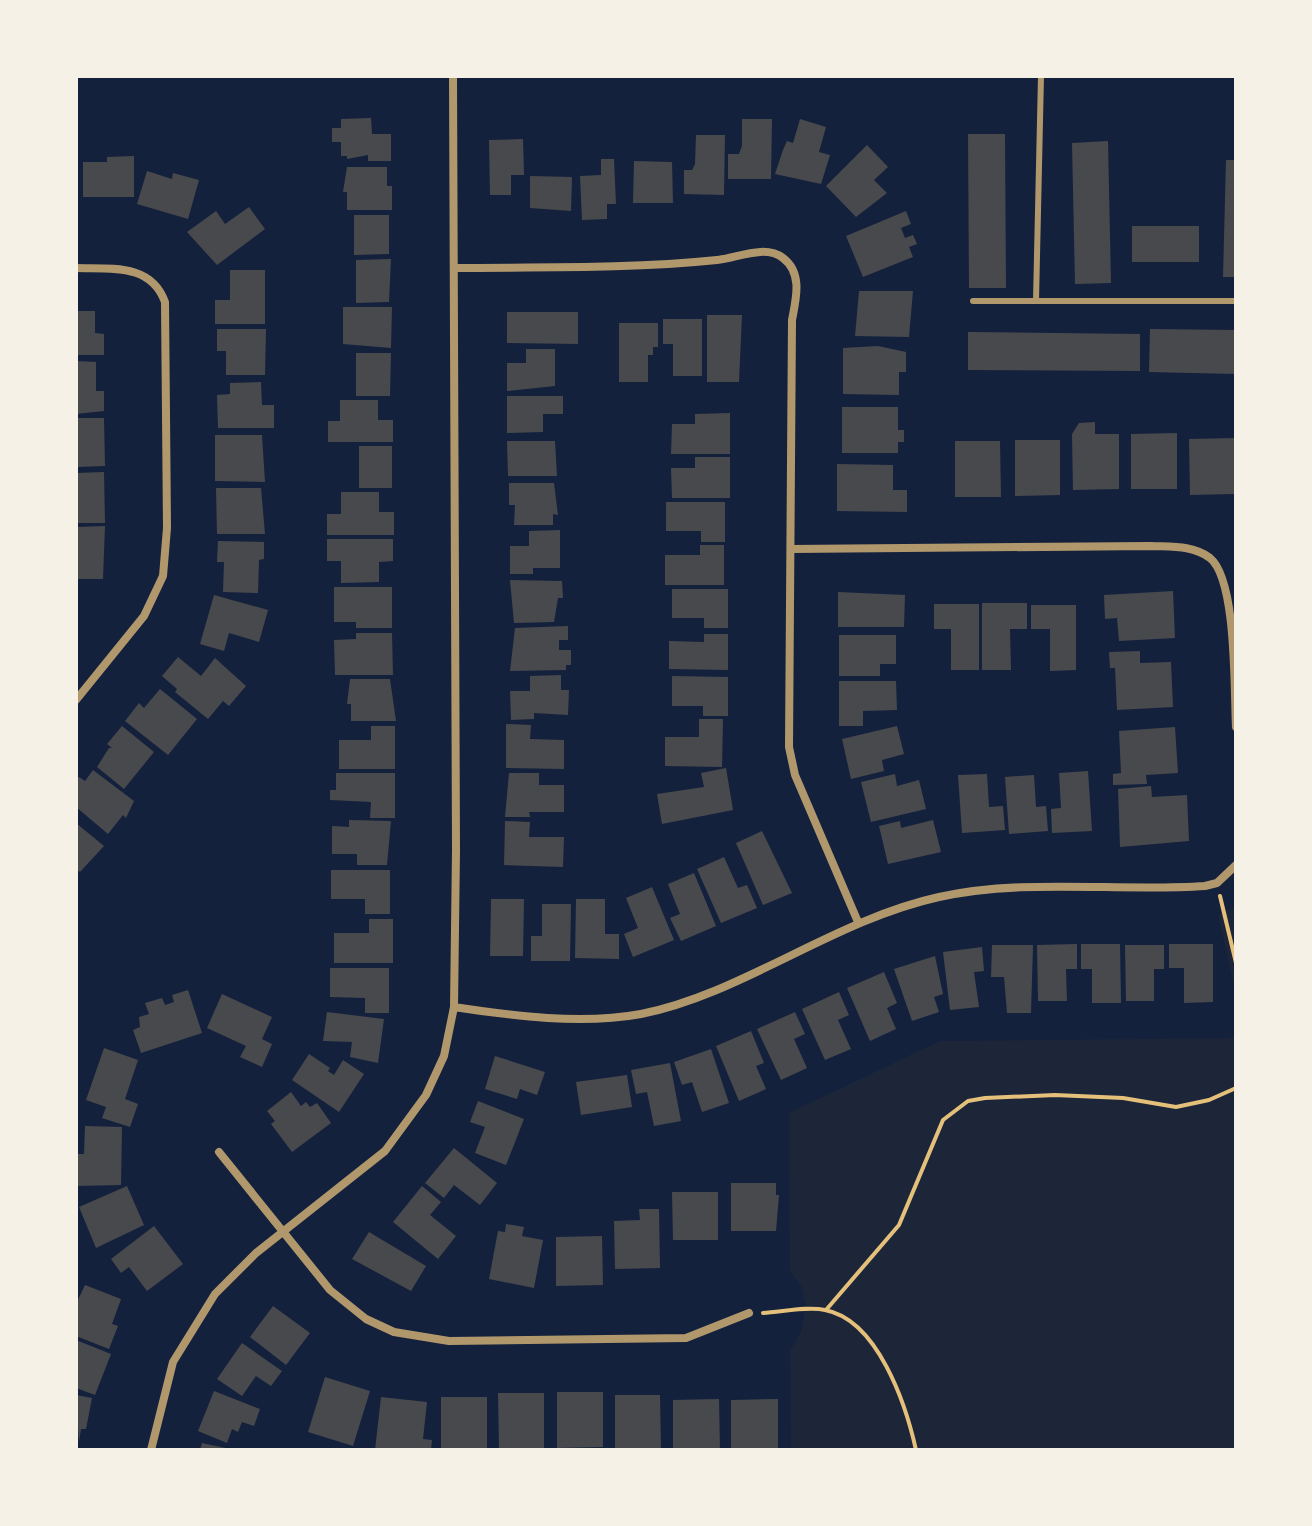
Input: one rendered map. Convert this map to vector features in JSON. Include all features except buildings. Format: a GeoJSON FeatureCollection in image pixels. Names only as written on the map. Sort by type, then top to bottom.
{"type":"FeatureCollection","features":[{"type":"Feature","properties":{"kind":"street"},"geometry":{"type":"LineString","coordinates":[[151,1450],[163,1391],[186,1336],[232,1274],[282,1231],[355,1177],[407,1125],[444,1056],[454,1007],[453,76]]}},
{"type":"Feature","properties":{"kind":"street"},"geometry":{"type":"LineString","coordinates":[[454,268],[625,266],[720,260],[759,252],[781,256],[791,266],[797,281],[792,320],[789,747],[795,775],[858,922]]}},
{"type":"Feature","properties":{"kind":"street"},"geometry":{"type":"LineString","coordinates":[[76,268],[131,270],[148,276],[160,287],[165,302],[167,528],[163,576],[155,598],[76,700]]}},
{"type":"Feature","properties":{"kind":"street"},"geometry":{"type":"LineString","coordinates":[[791,549],[1151,546],[1197,550],[1212,560],[1226,586],[1236,724]]}},
{"type":"Feature","properties":{"kind":"street"},"geometry":{"type":"LineString","coordinates":[[454,1007],[544,1017],[640,1014],[724,984],[858,922],[920,901],[962,893],[1188,887],[1217,883],[1236,865]]}},
{"type":"Feature","properties":{"kind":"street"},"geometry":{"type":"LineString","coordinates":[[219,1152],[330,1290],[352,1310],[381,1327],[414,1337],[449,1341],[686,1338],[749,1313]]}},
{"type":"Feature","properties":{"kind":"lane"},"geometry":{"type":"LineString","coordinates":[[1036,301],[1041,76]]}},
{"type":"Feature","properties":{"kind":"lane"},"geometry":{"type":"LineString","coordinates":[[973,301],[1236,301]]}},
{"type":"Feature","properties":{"kind":"path"},"geometry":{"type":"LineString","coordinates":[[1217,883],[1236,963]]}},
{"type":"Feature","properties":{"kind":"path"},"geometry":{"type":"LineString","coordinates":[[826,1310],[899,1225],[943,1120],[953,1109],[985,1098],[1055,1095],[1123,1098],[1176,1107],[1209,1100],[1236,1088]]}},
{"type":"Feature","properties":{"kind":"path"},"geometry":{"type":"LineString","coordinates":[[749,1313],[826,1310],[859,1329],[883,1359],[910,1420],[916,1450]]}},
{"type":"Feature","properties":{"kind":"shaded area"},"geometry":{"type":"Polygon","coordinates":[[[1236,907],[1236,994],[1218,915],[1236,907]]]}},
{"type":"Feature","properties":{"kind":"shaded area"},"geometry":{"type":"Polygon","coordinates":[[[1236,1038],[1236,1450],[791,1450],[790,1350],[801,1333],[806,1306],[802,1288],[790,1271],[789,1113],[940,1041],[1236,1038]]]}}]}
